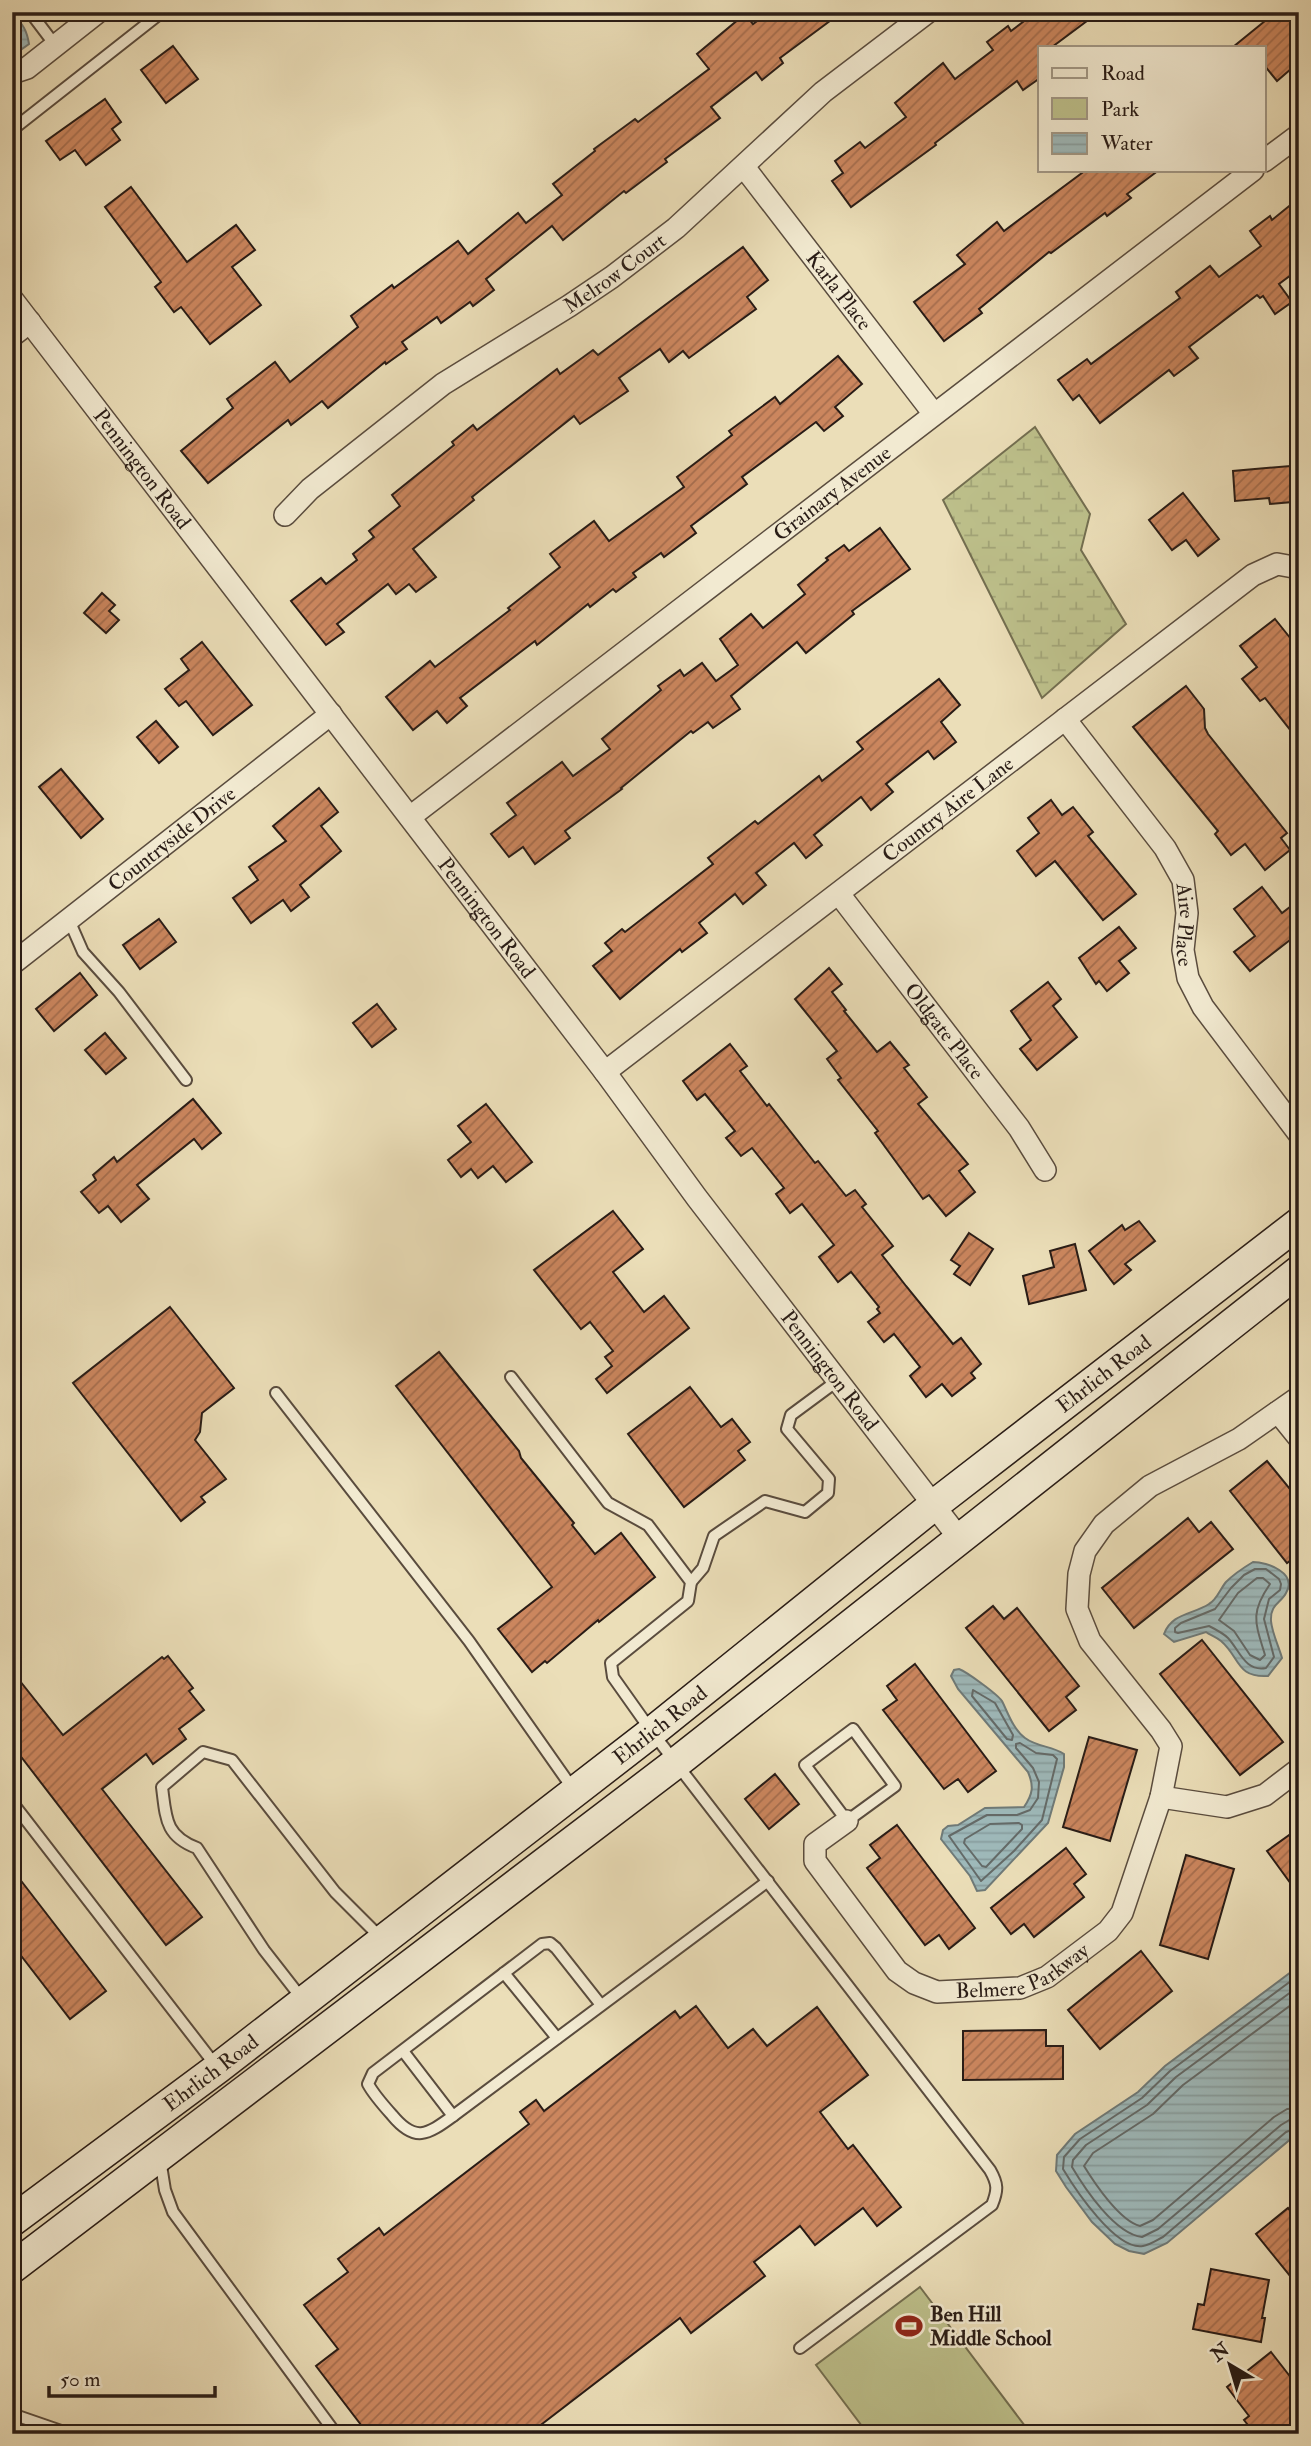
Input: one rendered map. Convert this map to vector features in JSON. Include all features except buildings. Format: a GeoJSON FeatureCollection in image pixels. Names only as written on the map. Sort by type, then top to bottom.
{"type":"FeatureCollection","features":[{"type":"Feature","properties":{"kind":"main road","name":"Ehrlich Road"},"geometry":{"type":"LineString","coordinates":[[12,2221],[218,2068],[652,1732],[934,1505],[1299,1223]]}},
{"type":"Feature","properties":{"kind":"main road","name":"Ehrlich Road"},"geometry":{"type":"LineString","coordinates":[[12,2268],[676,1763],[1299,1271]]}},
{"type":"Feature","properties":{"kind":"street"},"geometry":{"type":"LineString","coordinates":[[12,73],[27,68],[98,12]]}},
{"type":"Feature","properties":{"kind":"street","name":"Melrow Court"},"geometry":{"type":"LineString","coordinates":[[285,515],[310,489],[443,384],[612,278],[676,228],[823,92],[928,12]]}},
{"type":"Feature","properties":{"kind":"street"},"geometry":{"type":"LineString","coordinates":[[1266,160],[1299,135]]}},
{"type":"Feature","properties":{"kind":"street","name":"Karla Place"},"geometry":{"type":"LineString","coordinates":[[744,167],[934,414]]}},
{"type":"Feature","properties":{"kind":"street","name":"Grainary Avenue"},"geometry":{"type":"LineString","coordinates":[[410,817],[1250,172]]}},
{"type":"Feature","properties":{"kind":"street","name":"Pennington Road"},"geometry":{"type":"LineString","coordinates":[[12,299],[605,1072],[696,1198],[959,1538]]}},
{"type":"Feature","properties":{"kind":"street"},"geometry":{"type":"LineString","coordinates":[[12,337],[30,322]]}},
{"type":"Feature","properties":{"kind":"street","name":"Country Aire Lane"},"geometry":{"type":"LineString","coordinates":[[605,1072],[1253,575],[1277,564],[1299,568]]}},
{"type":"Feature","properties":{"kind":"street","name":"Countryside Drive"},"geometry":{"type":"LineString","coordinates":[[12,964],[331,714]]}},
{"type":"Feature","properties":{"kind":"street","name":"Aire Place"},"geometry":{"type":"LineString","coordinates":[[1065,719],[1165,848],[1183,880],[1187,913],[1183,950],[1188,978],[1203,1007],[1299,1134]]}},
{"type":"Feature","properties":{"kind":"street","name":"Oldgate Place"},"geometry":{"type":"LineString","coordinates":[[839,894],[1019,1128],[1045,1171]]}},
{"type":"Feature","properties":{"kind":"street","name":"Belmere Parkway"},"geometry":{"type":"LineString","coordinates":[[846,1821],[816,1844],[815,1861],[897,1971],[914,1983],[937,1992],[1020,1989],[1047,1977],[1108,1931],[1122,1913],[1161,1797],[1171,1746],[1090,1641],[1077,1609],[1079,1574],[1085,1550],[1104,1524],[1150,1486],[1239,1439],[1299,1397]]}},
{"type":"Feature","properties":{"kind":"street"},"geometry":{"type":"LineString","coordinates":[[1278,1412],[1299,1438]]}},
{"type":"Feature","properties":{"kind":"street"},"geometry":{"type":"LineString","coordinates":[[1161,1797],[1227,1807],[1265,1795],[1299,1769]]}},
{"type":"Feature","properties":{"kind":"lane"},"geometry":{"type":"LineString","coordinates":[[30,12],[55,45]]}},
{"type":"Feature","properties":{"kind":"lane"},"geometry":{"type":"LineString","coordinates":[[12,130],[162,12]]}},
{"type":"Feature","properties":{"kind":"lane"},"geometry":{"type":"LineString","coordinates":[[69,920],[83,952],[119,992],[186,1080]]}},
{"type":"Feature","properties":{"kind":"lane"},"geometry":{"type":"LineString","coordinates":[[511,1377],[608,1503],[648,1525],[691,1582]]}},
{"type":"Feature","properties":{"kind":"lane"},"geometry":{"type":"LineString","coordinates":[[800,2348],[992,2204],[997,2191],[997,2181],[652,1732],[613,1677],[611,1663],[688,1601],[691,1582],[703,1568],[714,1536],[765,1501],[805,1512],[828,1493],[829,1479],[787,1429],[791,1415],[836,1381]]}},
{"type":"Feature","properties":{"kind":"lane"},"geometry":{"type":"LineString","coordinates":[[276,1393],[469,1641],[575,1791]]}},
{"type":"Feature","properties":{"kind":"lane","name":"Belmere Parkway"},"geometry":{"type":"LineString","coordinates":[[853,1729],[895,1786],[846,1821],[805,1765],[853,1729]]}},
{"type":"Feature","properties":{"kind":"lane"},"geometry":{"type":"LineString","coordinates":[[304,2001],[264,1950],[197,1848],[181,1842],[167,1823],[162,1787],[203,1752],[232,1760],[335,1892],[383,1940]]}},
{"type":"Feature","properties":{"kind":"lane"},"geometry":{"type":"LineString","coordinates":[[12,1802],[218,2068]]}},
{"type":"Feature","properties":{"kind":"lane"},"geometry":{"type":"LineString","coordinates":[[601,2006],[550,1943],[542,1944],[369,2077],[368,2084],[400,2126],[415,2134],[434,2130],[601,2006],[768,1881]]}},
{"type":"Feature","properties":{"kind":"lane"},"geometry":{"type":"LineString","coordinates":[[504,1973],[557,2038]]}},
{"type":"Feature","properties":{"kind":"lane"},"geometry":{"type":"LineString","coordinates":[[403,2051],[453,2116]]}},
{"type":"Feature","properties":{"kind":"lane"},"geometry":{"type":"LineString","coordinates":[[160,2155],[164,2190],[173,2212],[336,2434]]}},
{"type":"Feature","properties":{"kind":"lane"},"geometry":{"type":"LineString","coordinates":[[12,2414],[70,2434]]}},
{"type":"Feature","properties":{"kind":"green space"},"geometry":{"type":"Polygon","coordinates":[[[1035,427],[1090,514],[1081,550],[1126,624],[1042,698],[943,500],[1035,427]]]}},
{"type":"Feature","properties":{"kind":"green space","name":"Ben Hill Middle School"},"geometry":{"type":"Polygon","coordinates":[[[920,2287],[1031,2434],[868,2434],[816,2365],[920,2287]]]}},
{"type":"Feature","properties":{"kind":"water"},"geometry":{"type":"Polygon","coordinates":[[[12,15],[24,28],[29,44],[12,56],[12,15]]]}},
{"type":"Feature","properties":{"kind":"water"},"geometry":{"type":"Polygon","coordinates":[[[1253,1562],[1266,1564],[1285,1574],[1289,1586],[1271,1615],[1282,1658],[1268,1676],[1250,1674],[1244,1670],[1221,1641],[1206,1632],[1174,1642],[1164,1634],[1177,1618],[1212,1602],[1226,1582],[1253,1562]]]}},
{"type":"Feature","properties":{"kind":"water"},"geometry":{"type":"Polygon","coordinates":[[[959,1669],[1002,1701],[1014,1726],[1025,1738],[1064,1754],[1064,1767],[1048,1823],[985,1890],[977,1891],[970,1876],[941,1839],[943,1830],[948,1826],[958,1825],[985,1808],[1024,1807],[1032,1786],[1028,1772],[958,1689],[951,1676],[954,1670],[959,1669]]]}},
{"type":"Feature","properties":{"kind":"water"},"geometry":{"type":"Polygon","coordinates":[[[1299,1966],[1299,2132],[1167,2243],[1144,2254],[1115,2244],[1092,2222],[1066,2187],[1056,2171],[1057,2155],[1075,2134],[1138,2092],[1165,2066],[1299,1966]]]}},
{"type":"Feature","properties":{"kind":"place","name":"Ben Hill Middle School"},"geometry":{"type":"Point","coordinates":[909,2326]}}]}
